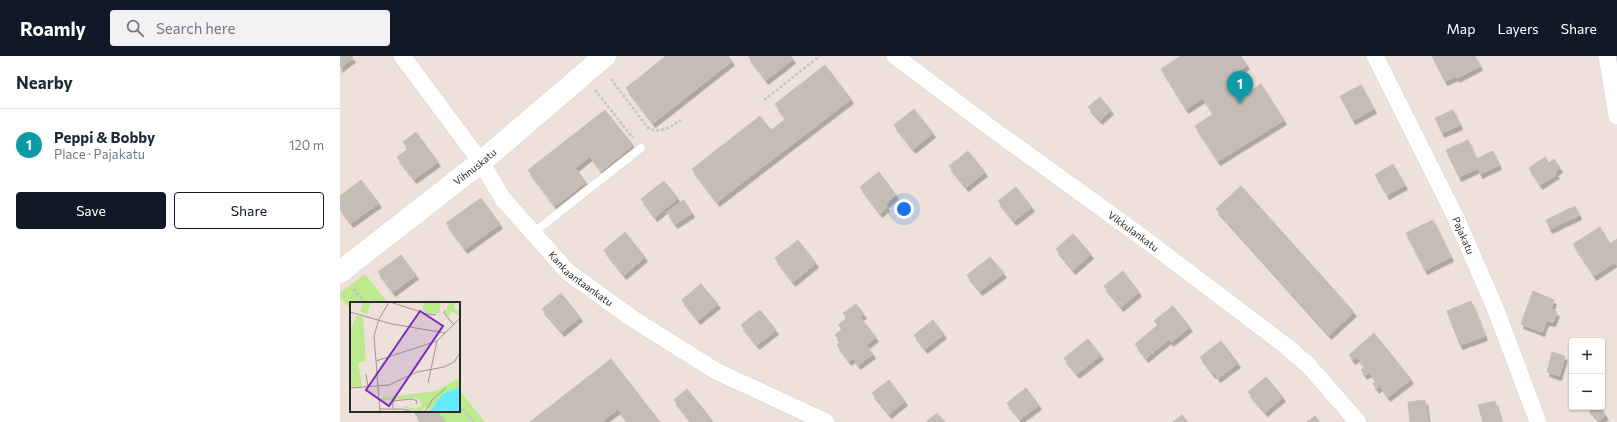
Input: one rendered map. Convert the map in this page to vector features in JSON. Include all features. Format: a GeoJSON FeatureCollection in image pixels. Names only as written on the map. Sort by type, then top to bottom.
{"type":"FeatureCollection","features":[{"type":"Feature","properties":{"kind":"street","name":"Kankaantaankatu"},"geometry":{"type":"LineString","coordinates":[[402,56],[481,162],[503,199],[568,272],[633,319],[716,371],[826,422]]}},
{"type":"Feature","properties":{"kind":"street","name":"Vikkulankatu"},"geometry":{"type":"LineString","coordinates":[[895,56],[991,128],[1146,240],[1286,346],[1308,365],[1358,422]]}},
{"type":"Feature","properties":{"kind":"street","name":"Pajakatu"},"geometry":{"type":"LineString","coordinates":[[1375,56],[1456,218],[1496,310],[1538,422]]}},
{"type":"Feature","properties":{"kind":"street"},"geometry":{"type":"LineString","coordinates":[[1607,56],[1617,116]]}},
{"type":"Feature","properties":{"kind":"street","name":"Vihnuskatu"},"geometry":{"type":"LineString","coordinates":[[340,272],[607,66]]}},
{"type":"Feature","properties":{"kind":"lane"},"geometry":{"type":"LineString","coordinates":[[533,233],[641,148]]}},
{"type":"Feature","properties":{"kind":"path"},"geometry":{"type":"LineString","coordinates":[[764,100],[820,56]]}},
{"type":"Feature","properties":{"kind":"path"},"geometry":{"type":"LineString","coordinates":[[607,66],[648,128],[662,130],[681,120]]}},
{"type":"Feature","properties":{"kind":"path"},"geometry":{"type":"LineString","coordinates":[[594,88],[641,148]]}},
{"type":"Feature","properties":{"kind":"path"},"geometry":{"type":"LineString","coordinates":[[460,406],[474,422]]}},
{"type":"Feature","properties":{"kind":"green space"},"geometry":{"type":"Polygon","coordinates":[[[365,274],[387,302],[350,302],[350,309],[340,297],[340,293],[365,274]]]}},
{"type":"Feature","properties":{"kind":"green space"},"geometry":{"type":"Polygon","coordinates":[[[460,391],[485,422],[446,422],[438,412],[460,412],[460,391]]]}},
{"type":"Feature","properties":{"kind":"building"},"geometry":{"type":"Polygon","coordinates":[[[340,56],[352,56],[353,58],[340,68],[340,56]]]}},
{"type":"Feature","properties":{"kind":"building"},"geometry":{"type":"Polygon","coordinates":[[[666,56],[728,56],[732,61],[653,123],[626,88],[666,56]]]}},
{"type":"Feature","properties":{"kind":"building"},"geometry":{"type":"Polygon","coordinates":[[[748,56],[791,56],[793,59],[766,80],[748,56]]]}},
{"type":"Feature","properties":{"kind":"building"},"geometry":{"type":"Polygon","coordinates":[[[1181,56],[1241,56],[1247,65],[1229,77],[1242,97],[1261,84],[1284,120],[1218,161],[1195,126],[1213,114],[1203,98],[1186,109],[1161,69],[1181,56]]]}},
{"type":"Feature","properties":{"kind":"building"},"geometry":{"type":"Polygon","coordinates":[[[1432,56],[1475,56],[1480,66],[1457,78],[1456,76],[1445,81],[1432,56]]]}},
{"type":"Feature","properties":{"kind":"building"},"geometry":{"type":"Polygon","coordinates":[[[825,65],[851,99],[717,202],[692,169],[760,116],[771,130],[786,119],[775,104],[825,65]]]}},
{"type":"Feature","properties":{"kind":"building"},"geometry":{"type":"Polygon","coordinates":[[[1361,85],[1374,109],[1353,120],[1340,96],[1361,85]]]}},
{"type":"Feature","properties":{"kind":"building"},"geometry":{"type":"Polygon","coordinates":[[[1100,97],[1111,110],[1100,120],[1088,107],[1100,97]]]}},
{"type":"Feature","properties":{"kind":"building"},"geometry":{"type":"Polygon","coordinates":[[[914,109],[933,133],[913,149],[894,125],[914,109]]]}},
{"type":"Feature","properties":{"kind":"building"},"geometry":{"type":"Polygon","coordinates":[[[605,110],[633,145],[601,171],[590,156],[575,168],[586,182],[555,206],[528,170],[605,110]]]}},
{"type":"Feature","properties":{"kind":"building"},"geometry":{"type":"Polygon","coordinates":[[[1453,110],[1460,125],[1442,133],[1435,118],[1453,110]]]}},
{"type":"Feature","properties":{"kind":"building"},"geometry":{"type":"Polygon","coordinates":[[[416,132],[438,162],[414,179],[397,157],[408,149],[403,142],[416,132]]]}},
{"type":"Feature","properties":{"kind":"building"},"geometry":{"type":"Polygon","coordinates":[[[1468,140],[1476,159],[1493,151],[1499,165],[1480,174],[1478,168],[1459,177],[1446,150],[1468,140]]]}},
{"type":"Feature","properties":{"kind":"building"},"geometry":{"type":"Polygon","coordinates":[[[968,151],[985,172],[966,187],[949,166],[968,151]]]}},
{"type":"Feature","properties":{"kind":"building"},"geometry":{"type":"Polygon","coordinates":[[[1545,157],[1549,163],[1554,159],[1560,168],[1555,172],[1557,174],[1540,185],[1529,168],[1545,157]]]}},
{"type":"Feature","properties":{"kind":"building"},"geometry":{"type":"Polygon","coordinates":[[[1393,164],[1405,185],[1387,195],[1375,175],[1393,164]]]}},
{"type":"Feature","properties":{"kind":"building"},"geometry":{"type":"Polygon","coordinates":[[[879,172],[896,195],[885,204],[887,207],[880,213],[860,187],[879,172]]]}},
{"type":"Feature","properties":{"kind":"building"},"geometry":{"type":"Polygon","coordinates":[[[361,180],[379,203],[351,223],[340,209],[340,196],[361,180]]]}},
{"type":"Feature","properties":{"kind":"building"},"geometry":{"type":"Polygon","coordinates":[[[664,181],[678,198],[655,217],[641,199],[664,181]]]}},
{"type":"Feature","properties":{"kind":"building"},"geometry":{"type":"Polygon","coordinates":[[[1241,186],[1354,312],[1329,335],[1216,209],[1241,186]]]}},
{"type":"Feature","properties":{"kind":"building"},"geometry":{"type":"Polygon","coordinates":[[[1016,187],[1032,207],[1014,221],[998,201],[1016,187]]]}},
{"type":"Feature","properties":{"kind":"building"},"geometry":{"type":"Polygon","coordinates":[[[481,198],[500,224],[465,249],[446,223],[481,198]]]}},
{"type":"Feature","properties":{"kind":"building"},"geometry":{"type":"Polygon","coordinates":[[[684,200],[692,213],[675,224],[667,212],[684,200]]]}},
{"type":"Feature","properties":{"kind":"building"},"geometry":{"type":"Polygon","coordinates":[[[1575,206],[1579,215],[1550,229],[1546,220],[1575,206]]]}},
{"type":"Feature","properties":{"kind":"building"},"geometry":{"type":"Polygon","coordinates":[[[1433,220],[1451,257],[1425,270],[1406,233],[1433,220]]]}},
{"type":"Feature","properties":{"kind":"building"},"geometry":{"type":"Polygon","coordinates":[[[1600,227],[1610,244],[1617,239],[1617,266],[1615,262],[1594,276],[1573,244],[1600,227]]]}},
{"type":"Feature","properties":{"kind":"building"},"geometry":{"type":"Polygon","coordinates":[[[625,232],[645,257],[624,275],[604,250],[625,232]]]}},
{"type":"Feature","properties":{"kind":"building"},"geometry":{"type":"Polygon","coordinates":[[[1073,234],[1091,254],[1073,270],[1056,249],[1073,234]]]}},
{"type":"Feature","properties":{"kind":"building"},"geometry":{"type":"Polygon","coordinates":[[[798,240],[816,263],[793,282],[775,258],[798,240]]]}},
{"type":"Feature","properties":{"kind":"building"},"geometry":{"type":"Polygon","coordinates":[[[401,255],[416,275],[393,292],[378,272],[401,255]]]}},
{"type":"Feature","properties":{"kind":"building"},"geometry":{"type":"Polygon","coordinates":[[[990,257],[1004,273],[980,291],[967,275],[990,257]]]}},
{"type":"Feature","properties":{"kind":"building"},"geometry":{"type":"Polygon","coordinates":[[[1123,271],[1139,292],[1121,307],[1104,286],[1123,271]]]}},
{"type":"Feature","properties":{"kind":"building"},"geometry":{"type":"Polygon","coordinates":[[[701,284],[718,304],[698,320],[682,300],[701,284]]]}},
{"type":"Feature","properties":{"kind":"building"},"geometry":{"type":"Polygon","coordinates":[[[1533,291],[1554,300],[1551,309],[1557,312],[1553,322],[1546,321],[1542,332],[1521,324],[1533,291]]]}},
{"type":"Feature","properties":{"kind":"building"},"geometry":{"type":"Polygon","coordinates":[[[561,293],[580,317],[562,332],[542,309],[561,293]]]}},
{"type":"Feature","properties":{"kind":"building"},"geometry":{"type":"Polygon","coordinates":[[[1471,301],[1485,336],[1460,345],[1447,311],[1471,301]]]}},
{"type":"Feature","properties":{"kind":"building"},"geometry":{"type":"Polygon","coordinates":[[[856,304],[864,314],[860,317],[876,337],[866,345],[873,354],[858,365],[853,358],[849,361],[837,345],[841,342],[835,335],[842,329],[838,325],[847,318],[843,313],[856,304]]]}},
{"type":"Feature","properties":{"kind":"building"},"geometry":{"type":"Polygon","coordinates":[[[1173,306],[1190,327],[1171,342],[1169,339],[1146,358],[1135,344],[1158,325],[1154,321],[1173,306]]]}},
{"type":"Feature","properties":{"kind":"building"},"geometry":{"type":"Polygon","coordinates":[[[760,310],[776,330],[757,345],[741,325],[760,310]]]}},
{"type":"Feature","properties":{"kind":"building"},"geometry":{"type":"Polygon","coordinates":[[[933,320],[944,334],[925,349],[914,335],[933,320]]]}},
{"type":"Feature","properties":{"kind":"building"},"geometry":{"type":"Polygon","coordinates":[[[1374,333],[1411,379],[1388,397],[1380,386],[1377,389],[1373,384],[1376,381],[1369,372],[1365,375],[1361,370],[1365,367],[1357,357],[1353,360],[1349,355],[1374,333]]]}},
{"type":"Feature","properties":{"kind":"building"},"geometry":{"type":"Polygon","coordinates":[[[1088,339],[1101,355],[1077,374],[1064,358],[1088,339]]]}},
{"type":"Feature","properties":{"kind":"building"},"geometry":{"type":"Polygon","coordinates":[[[1221,341],[1238,363],[1218,378],[1200,357],[1221,341]]]}},
{"type":"Feature","properties":{"kind":"building"},"geometry":{"type":"Polygon","coordinates":[[[1552,352],[1565,356],[1559,376],[1547,372],[1552,352]]]}},
{"type":"Feature","properties":{"kind":"building"},"geometry":{"type":"Polygon","coordinates":[[[611,359],[660,422],[628,422],[618,409],[601,422],[530,422],[611,359]]]}},
{"type":"Feature","properties":{"kind":"building"},"geometry":{"type":"Polygon","coordinates":[[[1266,377],[1283,397],[1265,412],[1248,392],[1266,377]]]}},
{"type":"Feature","properties":{"kind":"building"},"geometry":{"type":"Polygon","coordinates":[[[889,380],[905,401],[889,414],[872,393],[889,380]]]}},
{"type":"Feature","properties":{"kind":"building"},"geometry":{"type":"Polygon","coordinates":[[[1026,388],[1039,405],[1020,419],[1007,403],[1026,388]]]}},
{"type":"Feature","properties":{"kind":"building"},"geometry":{"type":"Polygon","coordinates":[[[687,389],[712,420],[710,422],[691,422],[674,400],[687,389]]]}},
{"type":"Feature","properties":{"kind":"building"},"geometry":{"type":"Polygon","coordinates":[[[1425,400],[1428,422],[1410,422],[1408,402],[1425,400]]]}},
{"type":"Feature","properties":{"kind":"building"},"geometry":{"type":"Polygon","coordinates":[[[1495,401],[1501,422],[1483,422],[1478,405],[1495,401]]]}},
{"type":"Feature","properties":{"kind":"building"},"geometry":{"type":"Polygon","coordinates":[[[1590,410],[1602,410],[1606,415],[1599,421],[1590,410]]]}},
{"type":"Feature","properties":{"kind":"building"},"geometry":{"type":"Polygon","coordinates":[[[418,412],[438,412],[446,422],[422,422],[415,414],[418,412]]]}},
{"type":"Feature","properties":{"kind":"building"},"geometry":{"type":"Polygon","coordinates":[[[937,413],[945,422],[926,422],[937,413]]]}},
{"type":"Feature","properties":{"kind":"building"},"geometry":{"type":"Polygon","coordinates":[[[1182,415],[1188,422],[1173,422],[1182,415]]]}},
{"type":"Feature","properties":{"kind":"building"},"geometry":{"type":"Polygon","coordinates":[[[1315,416],[1320,422],[1307,422],[1315,416]]]}},
{"type":"Feature","properties":{"kind":"place","name":"Peppi & Bobby"},"geometry":{"type":"Point","coordinates":[1240,104]}}]}
